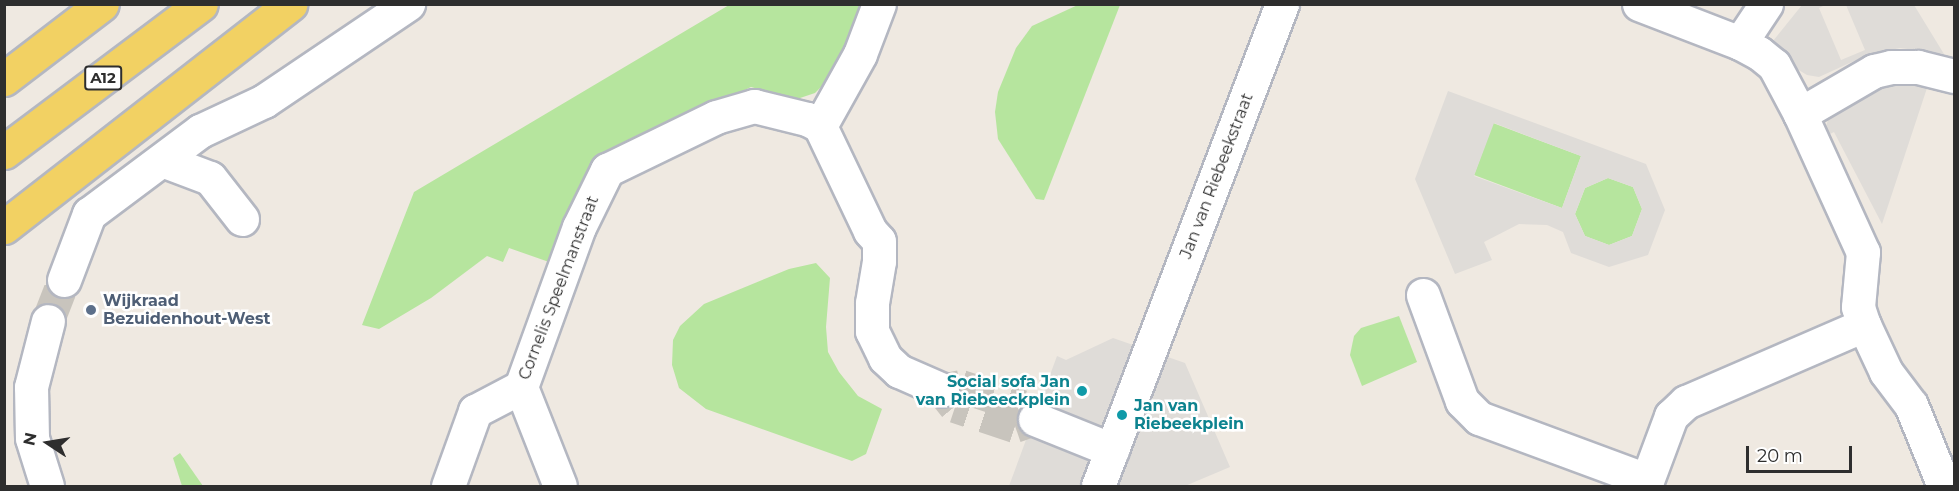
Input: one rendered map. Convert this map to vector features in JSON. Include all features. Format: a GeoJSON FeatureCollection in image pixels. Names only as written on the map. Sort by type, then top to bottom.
{"type":"FeatureCollection","features":[{"type":"Feature","properties":{"kind":"main road"},"geometry":{"type":"LineString","coordinates":[[4,79],[102,4]]}},
{"type":"Feature","properties":{"kind":"main road","name":"A12"},"geometry":{"type":"LineString","coordinates":[[4,152],[201,4]]}},
{"type":"Feature","properties":{"kind":"main road"},"geometry":{"type":"LineString","coordinates":[[4,227],[290,4]]}},
{"type":"Feature","properties":{"kind":"street"},"geometry":{"type":"LineString","coordinates":[[64,280],[88,214],[200,131],[264,101],[408,4]]}},
{"type":"Feature","properties":{"kind":"street"},"geometry":{"type":"LineString","coordinates":[[879,4],[855,64],[820,126],[870,231],[879,241],[879,261],[872,303],[872,331],[885,358],[899,371],[942,390]]}},
{"type":"Feature","properties":{"kind":"street","name":"Jan van Riebeekstraat"},"geometry":{"type":"LineString","coordinates":[[1112,450],[1153,348],[1282,4]]}},
{"type":"Feature","properties":{"kind":"street"},"geometry":{"type":"LineString","coordinates":[[1639,4],[1740,43],[1759,53],[1774,65],[1800,114],[1863,252],[1858,307],[1864,325],[1886,372],[1911,405],[1944,486]]}},
{"type":"Feature","properties":{"kind":"street"},"geometry":{"type":"LineString","coordinates":[[1740,43],[1766,4]]}},
{"type":"Feature","properties":{"kind":"street"},"geometry":{"type":"LineString","coordinates":[[1800,114],[1874,71],[1882,69],[1918,67],[1954,76]]}},
{"type":"Feature","properties":{"kind":"street","name":"Cornelis Speelmanstraat"},"geometry":{"type":"LineString","coordinates":[[521,387],[579,227],[607,170],[716,117],[754,106],[807,119],[820,126]]}},
{"type":"Feature","properties":{"kind":"street"},"geometry":{"type":"LineString","coordinates":[[162,160],[210,178],[242,219]]}},
{"type":"Feature","properties":{"kind":"street"},"geometry":{"type":"LineString","coordinates":[[1423,296],[1462,401],[1479,418],[1646,483],[1671,416],[1686,402],[1864,325]]}},
{"type":"Feature","properties":{"kind":"street"},"geometry":{"type":"LineString","coordinates":[[47,486],[32,438],[31,387],[48,321]]}},
{"type":"Feature","properties":{"kind":"street"},"geometry":{"type":"LineString","coordinates":[[448,486],[476,411],[521,387],[560,486]]}},
{"type":"Feature","properties":{"kind":"street"},"geometry":{"type":"LineString","coordinates":[[1035,419],[1112,450],[1098,486]]}},
{"type":"Feature","properties":{"kind":"green space"},"geometry":{"type":"Polygon","coordinates":[[[1080,4],[1120,5],[1044,200],[1036,199],[998,139],[995,112],[998,92],[1016,48],[1032,26],[1080,4]]]}},
{"type":"Feature","properties":{"kind":"green space"},"geometry":{"type":"Polygon","coordinates":[[[729,5],[864,5],[834,74],[815,93],[797,99],[751,87],[625,146],[549,262],[509,248],[503,262],[487,256],[431,298],[379,329],[362,325],[414,192],[729,5]]]}},
{"type":"Feature","properties":{"kind":"green space"},"geometry":{"type":"Polygon","coordinates":[[[1493,123],[1581,156],[1562,208],[1474,175],[1493,123]]]}},
{"type":"Feature","properties":{"kind":"green space"},"geometry":{"type":"Polygon","coordinates":[[[1608,178],[1633,187],[1642,209],[1632,236],[1609,245],[1585,236],[1575,214],[1585,188],[1608,178]]]}},
{"type":"Feature","properties":{"kind":"green space"},"geometry":{"type":"Polygon","coordinates":[[[816,263],[830,278],[826,327],[828,352],[839,372],[858,396],[882,409],[866,454],[852,461],[706,409],[679,388],[672,365],[673,340],[680,326],[704,304],[789,269],[816,263]]]}},
{"type":"Feature","properties":{"kind":"green space"},"geometry":{"type":"Polygon","coordinates":[[[1399,316],[1417,362],[1362,386],[1350,355],[1354,336],[1361,328],[1399,316]]]}},
{"type":"Feature","properties":{"kind":"green space"},"geometry":{"type":"Polygon","coordinates":[[[180,453],[203,486],[182,486],[173,458],[180,453]]]}},
{"type":"Feature","properties":{"kind":"shaded area"},"geometry":{"type":"Polygon","coordinates":[[[1802,5],[1825,5],[1819,8],[1841,60],[1865,50],[1846,5],[1914,5],[1944,54],[1900,48],[1867,55],[1819,77],[1807,75],[1797,69],[1773,41],[1802,5]]]}},
{"type":"Feature","properties":{"kind":"shaded area"},"geometry":{"type":"Polygon","coordinates":[[[1893,79],[1929,82],[1882,224],[1834,132],[1826,136],[1825,129],[1828,120],[1893,79]]]}},
{"type":"Feature","properties":{"kind":"shaded area"},"geometry":{"type":"Polygon","coordinates":[[[1448,91],[1646,164],[1665,210],[1648,255],[1609,267],[1571,253],[1563,232],[1547,225],[1519,224],[1484,242],[1492,260],[1455,274],[1415,179],[1448,91]],[[1494,123],[1474,176],[1562,208],[1581,156],[1494,123]],[[1608,178],[1585,188],[1575,214],[1585,236],[1609,245],[1632,236],[1642,209],[1633,187],[1608,178]]]}},
{"type":"Feature","properties":{"kind":"shaded area","name":"Jan van Riebeekplein"},"geometry":{"type":"Polygon","coordinates":[[[1113,338],[1185,363],[1230,467],[1185,486],[1009,486],[1057,356],[1066,360],[1113,338]]]}},
{"type":"Feature","properties":{"kind":"tunnel"},"geometry":{"type":"LineString","coordinates":[[48,321],[64,280]]}},
{"type":"Feature","properties":{"kind":"tunnel"},"geometry":{"type":"LineString","coordinates":[[961,386],[1022,406],[1035,419],[1015,426],[955,406],[942,390],[961,386]]}},
{"type":"Feature","properties":{"kind":"place","name":"Wijkraad Bezuidenhout-West"},"geometry":{"type":"Point","coordinates":[91,310]}},
{"type":"Feature","properties":{"kind":"place","name":"Social sofa Jan van Riebeeckplein"},"geometry":{"type":"Point","coordinates":[1082,391]}},
{"type":"Feature","properties":{"kind":"place","name":"Jan van Riebeekplein"},"geometry":{"type":"Point","coordinates":[1122,415]}}]}
